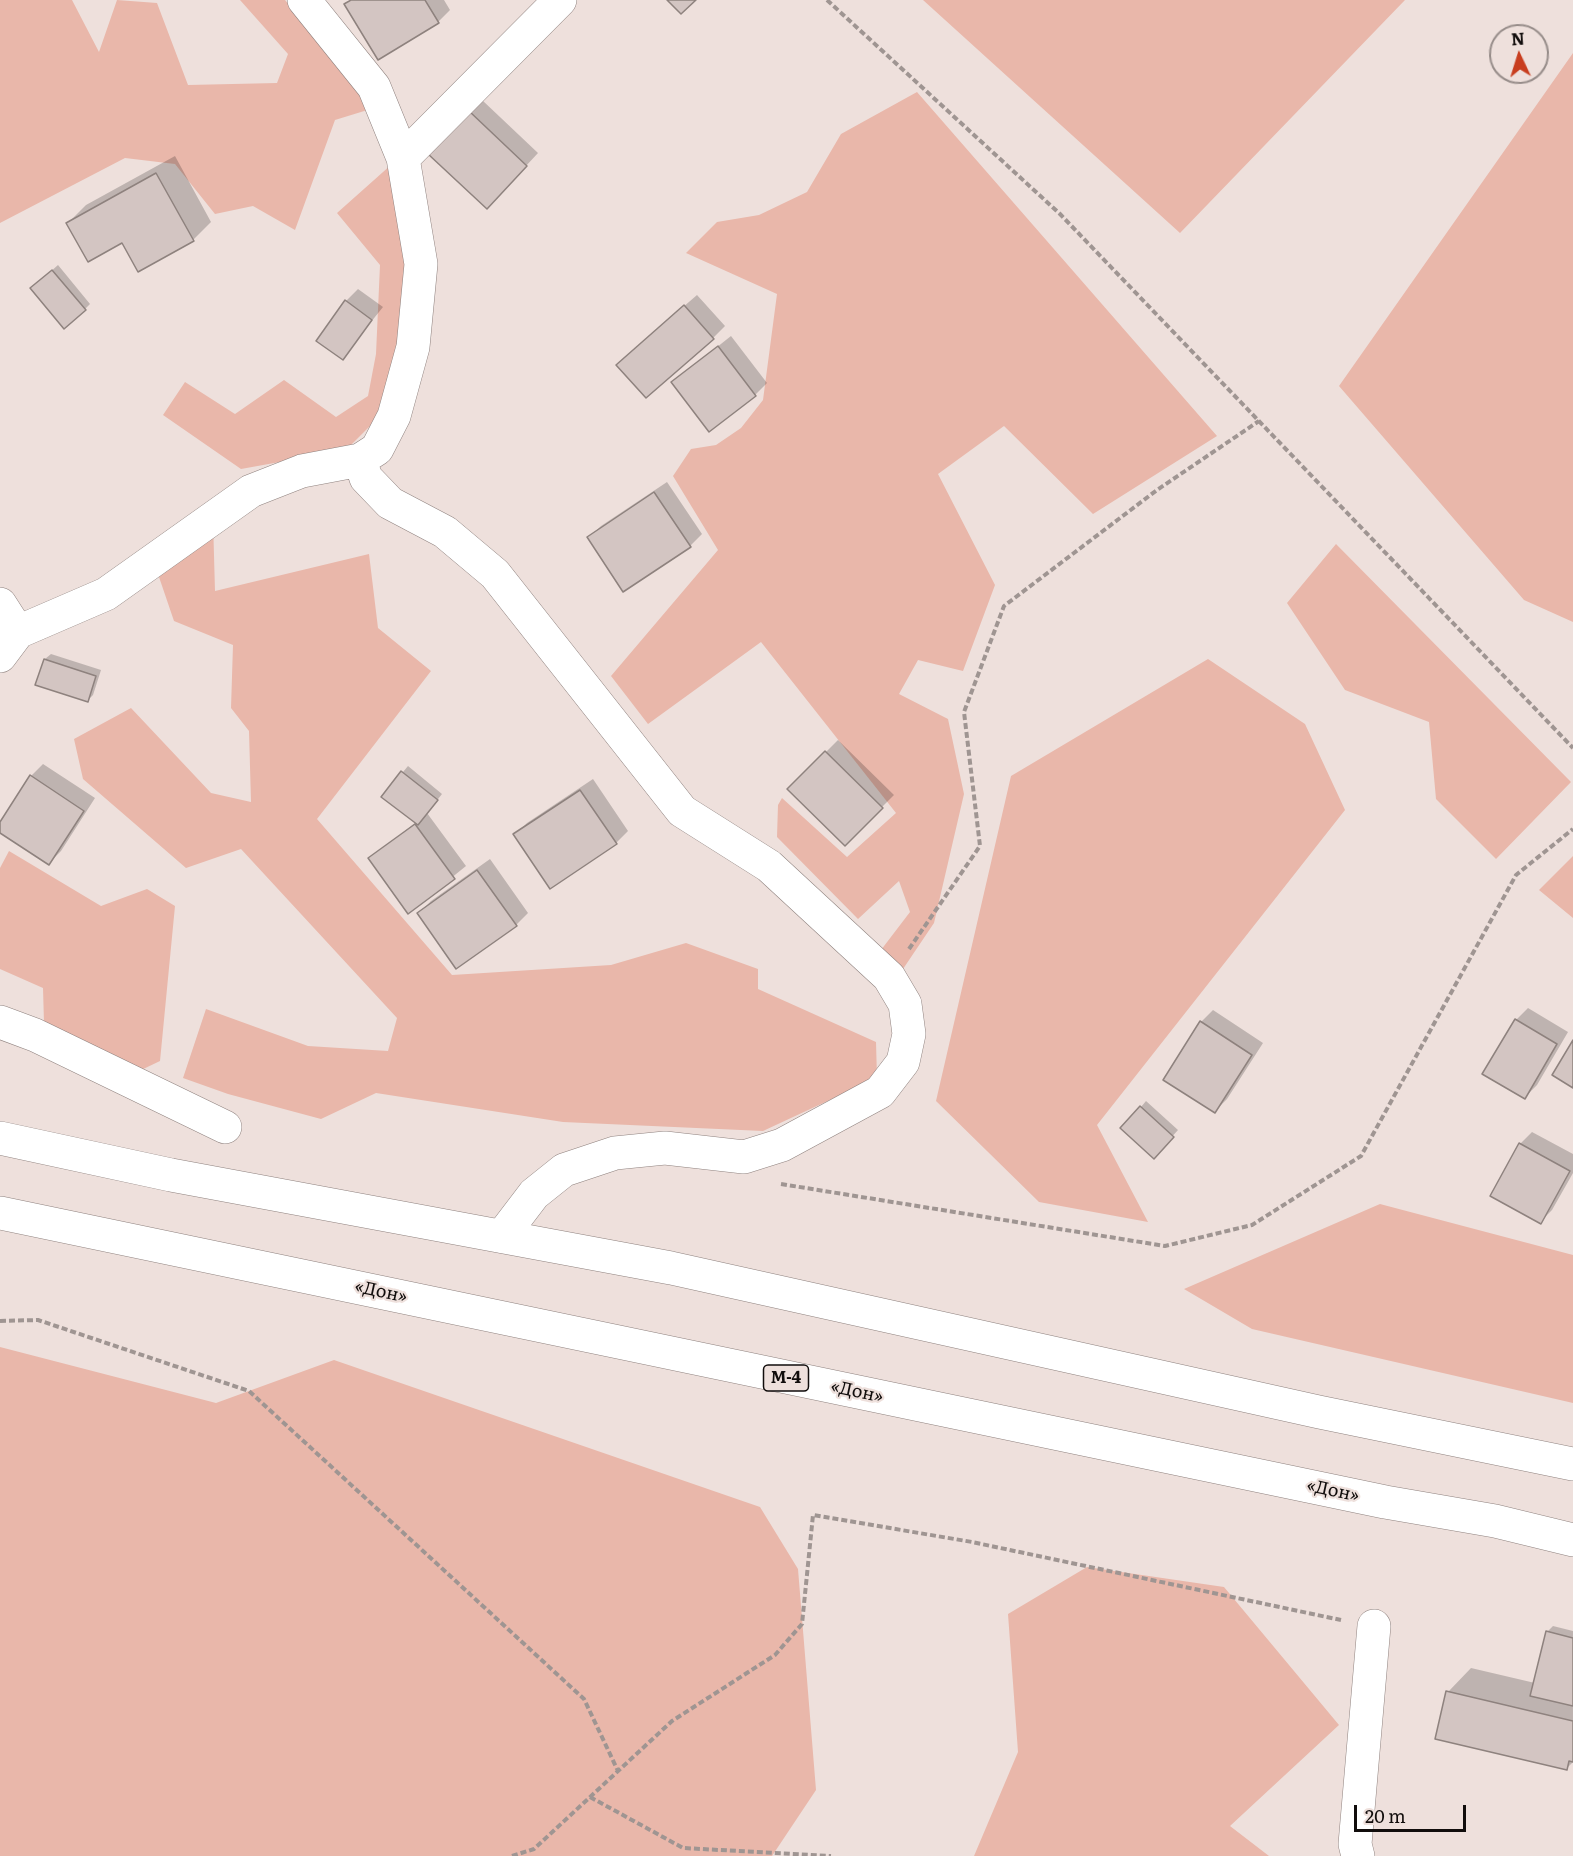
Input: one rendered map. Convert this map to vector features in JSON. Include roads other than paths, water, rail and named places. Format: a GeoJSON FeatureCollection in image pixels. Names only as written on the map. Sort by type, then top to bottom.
{"type":"FeatureCollection","features":[{"type":"Feature","properties":{"kind":"main road"},"geometry":{"type":"LineString","coordinates":[[0,604],[9,644],[106,594],[251,491],[302,471],[360,460],[377,448],[394,416],[413,347],[421,264],[403,158],[374,87],[304,0]]}},
{"type":"Feature","properties":{"kind":"main road"},"geometry":{"type":"LineString","coordinates":[[403,158],[560,0]]}},
{"type":"Feature","properties":{"kind":"main road"},"geometry":{"type":"LineString","coordinates":[[360,460],[366,477],[390,503],[445,531],[495,574],[682,811],[769,866],[890,977],[905,1004],[909,1034],[903,1062],[880,1092],[782,1145],[744,1157],[665,1148],[615,1153],[564,1170],[534,1194],[502,1236]]}},
{"type":"Feature","properties":{"kind":"main road"},"geometry":{"type":"LineString","coordinates":[[0,1022],[35,1035],[225,1126]]}},
{"type":"Feature","properties":{"kind":"main road"},"geometry":{"type":"LineString","coordinates":[[0,1138],[171,1175],[671,1268],[1319,1412],[1573,1464]]}},
{"type":"Feature","properties":{"kind":"main road","name":"«Дон»"},"geometry":{"type":"LineString","coordinates":[[0,1213],[1385,1502],[1495,1521],[1573,1540]]}},
{"type":"Feature","properties":{"kind":"main road"},"geometry":{"type":"LineString","coordinates":[[1358,1856],[1355,1844],[1374,1626]]}}]}
